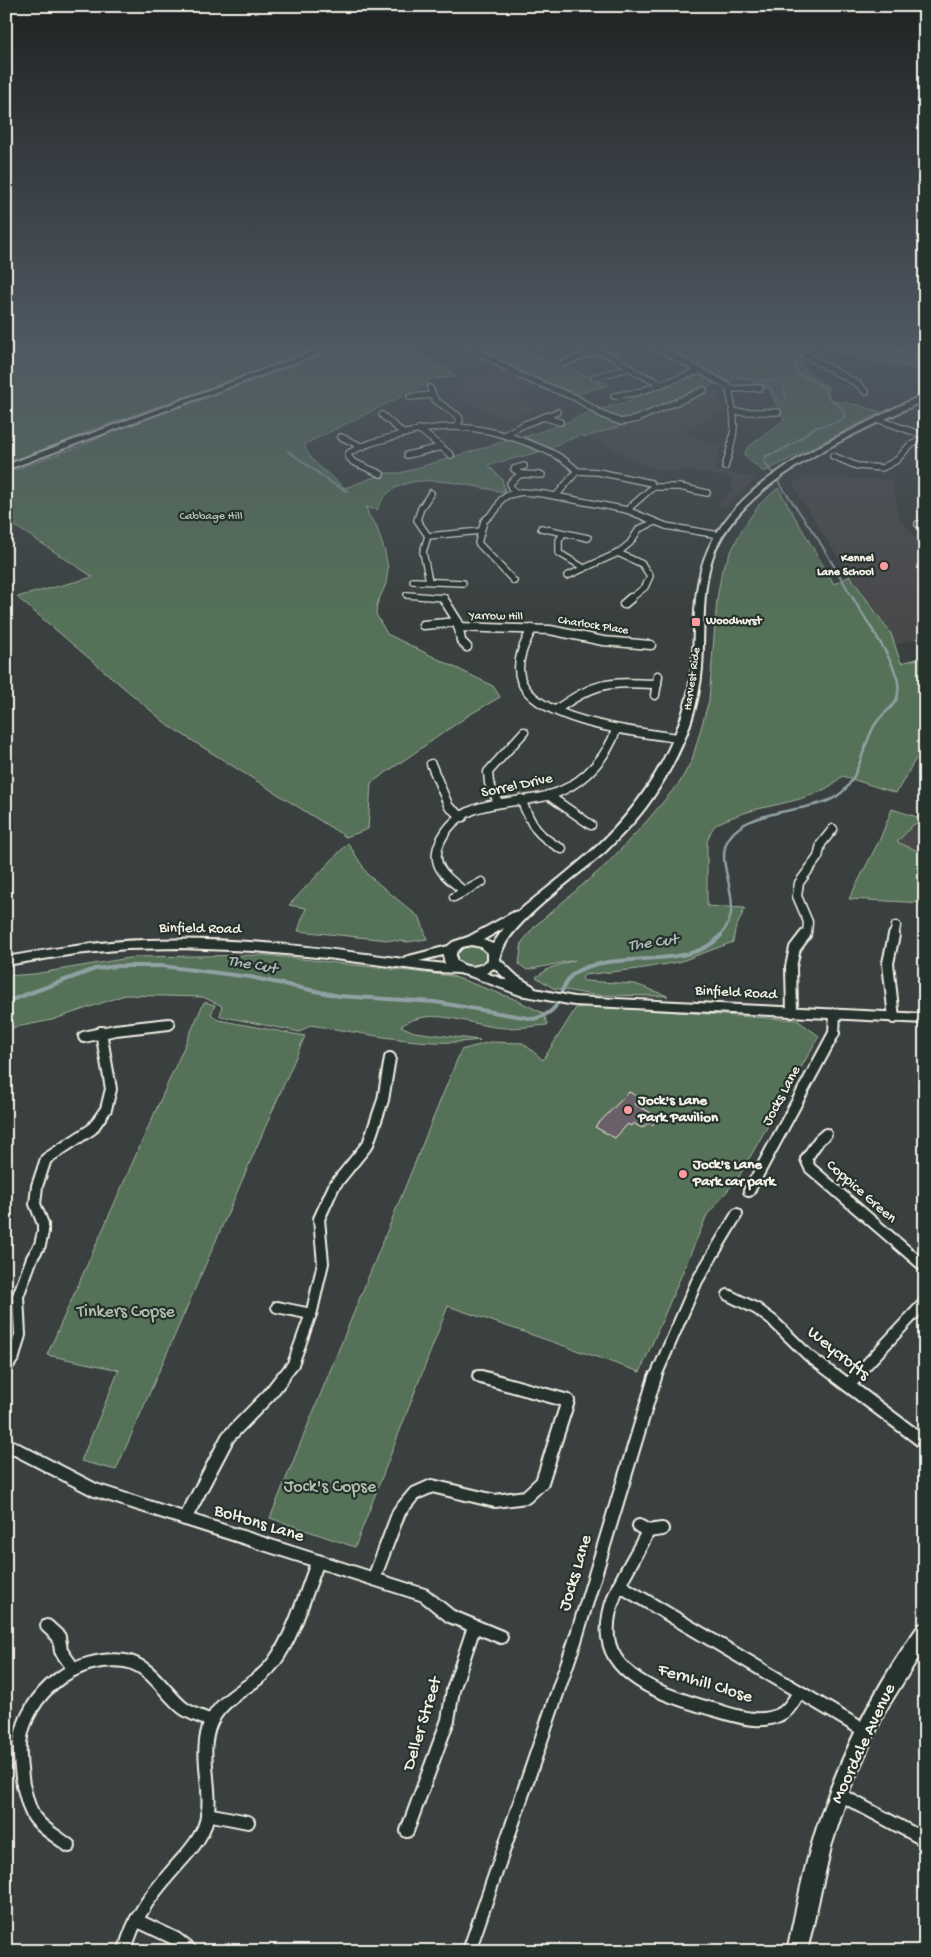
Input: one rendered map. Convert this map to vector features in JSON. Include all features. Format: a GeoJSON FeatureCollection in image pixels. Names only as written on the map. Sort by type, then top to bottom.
{"type":"FeatureCollection","features":[{"type":"Feature","properties":{"kind":"street"},"geometry":{"type":"LineString","coordinates":[[6,468],[98,433]]}},
{"type":"Feature","properties":{"kind":"street"},"geometry":{"type":"LineString","coordinates":[[381,474],[349,459],[349,453],[402,433]]}},
{"type":"Feature","properties":{"kind":"street"},"geometry":{"type":"LineString","coordinates":[[424,433],[451,455]]}},
{"type":"Feature","properties":{"kind":"street"},"geometry":{"type":"LineString","coordinates":[[732,468],[722,467],[732,444],[733,433]]}},
{"type":"Feature","properties":{"kind":"street","name":"Harvest Ride"},"geometry":{"type":"LineString","coordinates":[[494,956],[515,923],[601,849],[631,817],[654,787],[679,738],[691,706],[696,676],[703,578],[711,550],[719,535],[733,516],[774,478],[792,466],[855,433]]}},
{"type":"Feature","properties":{"kind":"street"},"geometry":{"type":"LineString","coordinates":[[506,434],[566,460],[577,471],[598,472],[638,479],[651,483],[653,487]]}},
{"type":"Feature","properties":{"kind":"street"},"geometry":{"type":"LineString","coordinates":[[341,437],[363,447]]}},
{"type":"Feature","properties":{"kind":"street"},"geometry":{"type":"LineString","coordinates":[[833,456],[855,466],[867,468],[881,467],[894,462],[910,446],[925,437]]}},
{"type":"Feature","properties":{"kind":"street"},"geometry":{"type":"LineString","coordinates":[[407,455],[441,448]]}},
{"type":"Feature","properties":{"kind":"street"},"geometry":{"type":"LineString","coordinates":[[524,466],[514,469],[521,474],[542,475]]}},
{"type":"Feature","properties":{"kind":"street"},"geometry":{"type":"LineString","coordinates":[[556,496],[577,471]]}},
{"type":"Feature","properties":{"kind":"street"},"geometry":{"type":"LineString","coordinates":[[515,492],[511,488],[510,483],[521,474]]}},
{"type":"Feature","properties":{"kind":"street"},"geometry":{"type":"LineString","coordinates":[[627,510],[653,487],[680,487],[707,493]]}},
{"type":"Feature","properties":{"kind":"street"},"geometry":{"type":"LineString","coordinates":[[514,581],[478,543],[484,521],[496,510],[504,497],[515,492],[534,492],[627,510],[655,522],[677,528],[719,535]]}},
{"type":"Feature","properties":{"kind":"street"},"geometry":{"type":"LineString","coordinates":[[429,581],[429,572],[424,552],[428,536],[417,520],[424,502],[431,493]]}},
{"type":"Feature","properties":{"kind":"street"},"geometry":{"type":"LineString","coordinates":[[567,576],[618,553],[630,543],[639,529],[655,522]]}},
{"type":"Feature","properties":{"kind":"street"},"geometry":{"type":"LineString","coordinates":[[541,528],[588,538]]}},
{"type":"Feature","properties":{"kind":"street"},"geometry":{"type":"LineString","coordinates":[[428,536],[481,531]]}},
{"type":"Feature","properties":{"kind":"street"},"geometry":{"type":"LineString","coordinates":[[564,534],[559,540],[559,553],[584,568]]}},
{"type":"Feature","properties":{"kind":"street"},"geometry":{"type":"LineString","coordinates":[[618,553],[642,564],[650,576],[643,589],[624,604]]}},
{"type":"Feature","properties":{"kind":"street"},"geometry":{"type":"LineString","coordinates":[[412,581],[463,583]]}},
{"type":"Feature","properties":{"kind":"street"},"geometry":{"type":"LineString","coordinates":[[407,595],[444,597],[458,625],[461,641],[467,647]]}},
{"type":"Feature","properties":{"kind":"street"},"geometry":{"type":"LineString","coordinates":[[423,625],[458,625]]}},
{"type":"Feature","properties":{"kind":"street","name":"Yarrow Hill"},"geometry":{"type":"LineString","coordinates":[[458,625],[532,629]]}},
{"type":"Feature","properties":{"kind":"street"},"geometry":{"type":"LineString","coordinates":[[532,629],[521,652],[521,680],[529,694],[556,710],[587,723],[616,730],[679,738]]}},
{"type":"Feature","properties":{"kind":"street","name":"Charlock Place"},"geometry":{"type":"LineString","coordinates":[[532,629],[565,633],[603,641],[651,645]]}},
{"type":"Feature","properties":{"kind":"street"},"geometry":{"type":"LineString","coordinates":[[556,710],[587,690],[604,685],[658,681],[655,695]]}},
{"type":"Feature","properties":{"kind":"street","name":"Sorrel Drive"},"geometry":{"type":"LineString","coordinates":[[464,891],[449,880],[439,868],[435,855],[444,836],[463,817],[476,808],[498,802],[548,795],[566,788],[599,761],[609,748],[616,730]]}},
{"type":"Feature","properties":{"kind":"street"},"geometry":{"type":"LineString","coordinates":[[498,802],[489,783],[488,772],[524,732]]}},
{"type":"Feature","properties":{"kind":"street"},"geometry":{"type":"LineString","coordinates":[[431,764],[449,807],[463,817]]}},
{"type":"Feature","properties":{"kind":"street"},"geometry":{"type":"LineString","coordinates":[[548,795],[566,810],[591,825]]}},
{"type":"Feature","properties":{"kind":"street"},"geometry":{"type":"LineString","coordinates":[[521,799],[533,829],[548,843],[562,849]]}},
{"type":"Feature","properties":{"kind":"street"},"geometry":{"type":"LineString","coordinates":[[792,1012],[791,967],[795,948],[807,933],[808,922],[797,896],[799,883],[818,857],[821,844],[833,829]]}},
{"type":"Feature","properties":{"kind":"street"},"geometry":{"type":"LineString","coordinates":[[454,897],[482,882]]}},
{"type":"Feature","properties":{"kind":"street","name":"Harvest Ride"},"geometry":{"type":"LineString","coordinates":[[471,941],[539,902]]}},
{"type":"Feature","properties":{"kind":"street"},"geometry":{"type":"LineString","coordinates":[[894,1018],[888,963],[896,926]]}},
{"type":"Feature","properties":{"kind":"street"},"geometry":{"type":"LineString","coordinates":[[471,941],[485,944],[494,956],[486,968],[472,972],[459,969],[450,962],[449,953],[451,949],[459,943],[471,941]]}},
{"type":"Feature","properties":{"kind":"street","name":"Binfield Road"},"geometry":{"type":"LineString","coordinates":[[6,961],[95,947],[190,944],[245,946],[459,969]]}},
{"type":"Feature","properties":{"kind":"street","name":"Binfield Road"},"geometry":{"type":"LineString","coordinates":[[394,962],[418,959],[451,949]]}},
{"type":"Feature","properties":{"kind":"street","name":"Binfield Road"},"geometry":{"type":"LineString","coordinates":[[494,956],[522,985],[545,997]]}},
{"type":"Feature","properties":{"kind":"street","name":"Binfield Road"},"geometry":{"type":"LineString","coordinates":[[472,972],[520,991],[545,997],[925,1019]]}},
{"type":"Feature","properties":{"kind":"street","name":"Jocks Lane"},"geometry":{"type":"LineString","coordinates":[[750,1192],[834,1033],[836,1025],[835,1014]]}},
{"type":"Feature","properties":{"kind":"street"},"geometry":{"type":"LineString","coordinates":[[84,1037],[101,1032],[169,1024]]}},
{"type":"Feature","properties":{"kind":"street"},"geometry":{"type":"LineString","coordinates":[[6,1368],[14,1357],[20,1335],[18,1296],[32,1258],[40,1245],[43,1232],[35,1204],[37,1186],[46,1159],[92,1129],[106,1109],[108,1102],[111,1089],[101,1032]]}},
{"type":"Feature","properties":{"kind":"street"},"geometry":{"type":"LineString","coordinates":[[185,1519],[228,1437],[269,1394],[293,1364],[311,1314],[323,1263],[319,1219],[334,1186],[368,1144],[383,1100],[390,1058]]}},
{"type":"Feature","properties":{"kind":"street","name":"Coppice Green"},"geometry":{"type":"LineString","coordinates":[[826,1134],[819,1140],[806,1160],[810,1168],[925,1267]]}},
{"type":"Feature","properties":{"kind":"street","name":"Jocks Lane"},"geometry":{"type":"LineString","coordinates":[[469,1951],[572,1651],[657,1371],[697,1280],[737,1214]]}},
{"type":"Feature","properties":{"kind":"street","name":"Weycrofts"},"geometry":{"type":"LineString","coordinates":[[728,1295],[756,1308],[773,1321],[809,1356],[925,1443]]}},
{"type":"Feature","properties":{"kind":"street"},"geometry":{"type":"LineString","coordinates":[[848,1385],[925,1302]]}},
{"type":"Feature","properties":{"kind":"street"},"geometry":{"type":"LineString","coordinates":[[277,1308],[311,1314]]}},
{"type":"Feature","properties":{"kind":"street"},"geometry":{"type":"LineString","coordinates":[[374,1578],[399,1512],[405,1502],[423,1489],[432,1486],[442,1487],[495,1501],[526,1497],[542,1482],[568,1401],[478,1376]]}},
{"type":"Feature","properties":{"kind":"street","name":"Boltons Lane"},"geometry":{"type":"LineString","coordinates":[[6,1444],[95,1490],[424,1595],[450,1616],[501,1637]]}},
{"type":"Feature","properties":{"kind":"street","name":"Fernhill Close"},"geometry":{"type":"LineString","coordinates":[[662,1529],[643,1529],[640,1551],[619,1585],[610,1615],[608,1636],[616,1657],[632,1675],[645,1685],[663,1694],[747,1719],[768,1718],[783,1713],[799,1693]]}},
{"type":"Feature","properties":{"kind":"street"},"geometry":{"type":"LineString","coordinates":[[125,1951],[126,1942],[136,1920],[155,1891],[192,1848],[203,1831],[207,1814],[204,1744],[211,1721],[231,1699],[265,1672],[274,1662],[284,1644],[318,1560]]}},
{"type":"Feature","properties":{"kind":"street","name":"Fernhill Close"},"geometry":{"type":"LineString","coordinates":[[619,1585],[866,1732]]}},
{"type":"Feature","properties":{"kind":"street"},"geometry":{"type":"LineString","coordinates":[[47,1626],[59,1637],[61,1651],[74,1668]]}},
{"type":"Feature","properties":{"kind":"street","name":"Deller Street"},"geometry":{"type":"LineString","coordinates":[[407,1831],[448,1720],[453,1690],[474,1627]]}},
{"type":"Feature","properties":{"kind":"street","name":"Moordale Avenue"},"geometry":{"type":"LineString","coordinates":[[797,1951],[822,1846],[839,1794],[866,1732],[889,1687],[925,1631]]}},
{"type":"Feature","properties":{"kind":"street"},"geometry":{"type":"LineString","coordinates":[[69,1846],[35,1818],[20,1776],[19,1744],[32,1708],[41,1695],[59,1677],[74,1668],[99,1661],[130,1662],[158,1682],[184,1708],[211,1721]]}},
{"type":"Feature","properties":{"kind":"street"},"geometry":{"type":"LineString","coordinates":[[839,1794],[925,1840]]}},
{"type":"Feature","properties":{"kind":"street"},"geometry":{"type":"LineString","coordinates":[[207,1814],[248,1822]]}},
{"type":"Feature","properties":{"kind":"street"},"geometry":{"type":"LineString","coordinates":[[136,1920],[176,1938],[190,1951]]}},
{"type":"Feature","properties":{"kind":"shaded area"},"geometry":{"type":"Polygon","coordinates":[[[598,433],[687,433],[721,448],[714,470],[756,478],[725,508],[717,504],[733,490],[730,478],[697,471],[667,471],[651,468],[587,437],[598,433]]]}},
{"type":"Feature","properties":{"kind":"shaded area","name":"Kennel Lane School"},"geometry":{"type":"Polygon","coordinates":[[[805,477],[893,480],[898,516],[925,550],[925,637],[893,645],[891,634],[837,556],[792,484],[805,477]]]}},
{"type":"Feature","properties":{"kind":"shaded area"},"geometry":{"type":"Polygon","coordinates":[[[912,826],[925,831],[925,854],[897,842],[912,826]]]}},
{"type":"Feature","properties":{"kind":"green space"},"geometry":{"type":"Polygon","coordinates":[[[6,433],[84,433],[75,439],[6,464],[6,433]]]}},
{"type":"Feature","properties":{"kind":"green space","name":"Cabbage Hill"},"geometry":{"type":"Polygon","coordinates":[[[327,433],[305,444],[306,449],[314,461],[345,488],[386,473],[400,473],[513,439],[543,451],[488,465],[502,479],[505,492],[452,482],[415,482],[399,486],[386,495],[377,510],[366,507],[369,516],[376,525],[388,568],[386,584],[377,604],[376,614],[387,634],[493,686],[500,697],[469,715],[371,783],[368,829],[346,837],[169,726],[17,597],[93,577],[6,520],[6,473],[86,444],[106,434],[327,433]]]}},
{"type":"Feature","properties":{"kind":"green space"},"geometry":{"type":"Polygon","coordinates":[[[535,433],[597,433],[585,437],[580,435],[550,448],[521,438],[535,433]]]}},
{"type":"Feature","properties":{"kind":"green space"},"geometry":{"type":"Polygon","coordinates":[[[766,433],[839,433],[764,472],[744,456],[747,448],[766,433]]]}},
{"type":"Feature","properties":{"kind":"green space"},"geometry":{"type":"Polygon","coordinates":[[[778,488],[834,584],[850,576],[891,634],[901,663],[925,657],[925,743],[896,793],[842,776],[833,784],[809,796],[753,810],[716,825],[710,833],[707,842],[707,906],[745,908],[735,930],[733,942],[679,962],[584,975],[582,978],[584,981],[635,984],[668,996],[593,995],[553,988],[536,977],[550,968],[575,960],[527,970],[519,964],[522,942],[536,925],[608,863],[680,782],[692,760],[709,700],[717,599],[722,570],[742,529],[759,505],[778,488]]]}},
{"type":"Feature","properties":{"kind":"green space"},"geometry":{"type":"Polygon","coordinates":[[[892,809],[923,819],[912,826],[897,842],[925,854],[925,903],[849,899],[880,839],[892,809]]]}},
{"type":"Feature","properties":{"kind":"green space"},"geometry":{"type":"Polygon","coordinates":[[[348,843],[368,875],[420,918],[427,939],[408,942],[298,931],[306,908],[289,905],[348,843]]]}},
{"type":"Feature","properties":{"kind":"green space"},"geometry":{"type":"Polygon","coordinates":[[[466,946],[481,948],[488,953],[488,960],[476,968],[465,966],[456,961],[455,954],[466,946]]]}},
{"type":"Feature","properties":{"kind":"green space"},"geometry":{"type":"Polygon","coordinates":[[[266,955],[452,976],[514,999],[543,1013],[548,1025],[506,1028],[452,1018],[426,1017],[413,1020],[401,1026],[414,1032],[480,1040],[459,1042],[416,1041],[310,1025],[300,1032],[220,1016],[222,1006],[203,997],[125,995],[52,1020],[6,1029],[6,976],[34,974],[135,957],[266,955]]]}},
{"type":"Feature","properties":{"kind":"green space","name":"Tinkers Copse"},"geometry":{"type":"Polygon","coordinates":[[[204,1002],[215,1005],[211,1014],[218,1020],[305,1036],[116,1470],[81,1461],[119,1370],[47,1355],[204,1002]]]}},
{"type":"Feature","properties":{"kind":"green space","name":"Jock's Copse"},"geometry":{"type":"Polygon","coordinates":[[[589,1006],[797,1020],[819,1036],[738,1178],[707,1215],[640,1372],[448,1306],[355,1547],[270,1518],[461,1050],[490,1042],[523,1043],[543,1060],[576,1008],[589,1006]]]}},
{"type":"Feature","properties":{"kind":"building","name":"Jock's Lane Park Pavilion"},"geometry":{"type":"Polygon","coordinates":[[[629,1092],[640,1098],[634,1104],[655,1115],[654,1117],[658,1119],[652,1125],[648,1123],[642,1128],[633,1123],[631,1126],[628,1124],[615,1138],[595,1127],[629,1092]]]}},
{"type":"Feature","properties":{"kind":"waterway","name":"The Cut"},"geometry":{"type":"LineString","coordinates":[[806,433],[780,451],[766,456],[764,461],[818,539],[854,600]]}},
{"type":"Feature","properties":{"kind":"waterway"},"geometry":{"type":"LineString","coordinates":[[288,451],[332,483],[347,491]]}},
{"type":"Feature","properties":{"kind":"waterway","name":"The Cut"},"geometry":{"type":"LineString","coordinates":[[720,936],[728,923],[732,910],[724,860],[729,838],[737,829],[749,822],[776,813],[819,804],[840,794],[854,776],[876,723],[892,706],[897,697],[898,682],[891,662],[853,598]]}},
{"type":"Feature","properties":{"kind":"waterway","name":"The Cut"},"geometry":{"type":"LineString","coordinates":[[6,1002],[95,969],[117,966],[162,966],[250,977],[339,996],[435,1002],[534,1019],[551,1011],[556,1006],[563,988],[572,975],[580,969],[611,961],[663,958],[680,955],[710,945],[720,936]]}},
{"type":"Feature","properties":{"kind":"place","name":"Kennel Lane School"},"geometry":{"type":"Point","coordinates":[884,566]}},
{"type":"Feature","properties":{"kind":"place","name":"Woodhurst"},"geometry":{"type":"Point","coordinates":[696,622]}},
{"type":"Feature","properties":{"kind":"place","name":"Jock's Lane Park Pavilion"},"geometry":{"type":"Point","coordinates":[628,1110]}},
{"type":"Feature","properties":{"kind":"place","name":"Jock's Lane Park car park"},"geometry":{"type":"Point","coordinates":[683,1174]}}]}
